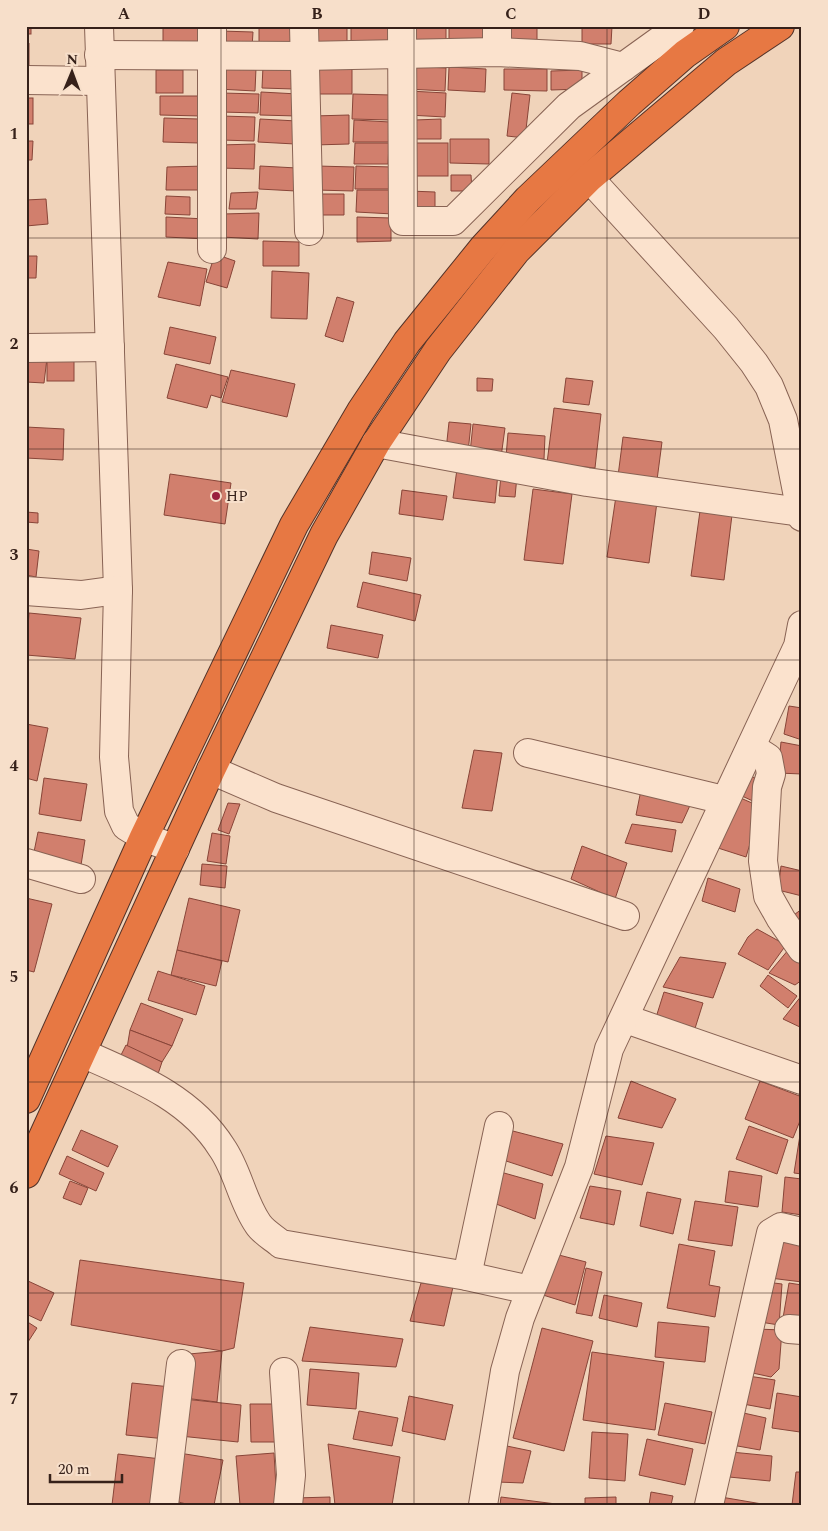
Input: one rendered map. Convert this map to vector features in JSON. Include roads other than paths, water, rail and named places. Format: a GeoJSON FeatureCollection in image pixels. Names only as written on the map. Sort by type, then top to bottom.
{"type":"FeatureCollection","features":[{"type":"Feature","properties":{"kind":"highway"},"geometry":{"type":"LineString","coordinates":[[26,1099],[144,837],[294,526],[361,411],[407,342],[482,248],[528,199],[630,102],[685,54],[725,26]]}},
{"type":"Feature","properties":{"kind":"highway"},"geometry":{"type":"LineString","coordinates":[[26,1174],[211,770],[324,535],[376,443],[438,350],[516,251],[589,178],[726,62],[780,26]]}},
{"type":"Feature","properties":{"kind":"street"},"geometry":{"type":"LineString","coordinates":[[99,26],[118,590],[114,757],[119,811],[126,826],[144,837],[175,849]]}},
{"type":"Feature","properties":{"kind":"street"},"geometry":{"type":"LineString","coordinates":[[212,26],[212,250]]}},
{"type":"Feature","properties":{"kind":"street"},"geometry":{"type":"LineString","coordinates":[[304,26],[309,231]]}},
{"type":"Feature","properties":{"kind":"street"},"geometry":{"type":"LineString","coordinates":[[402,39],[404,221],[453,221],[569,106],[680,26]]}},
{"type":"Feature","properties":{"kind":"street"},"geometry":{"type":"LineString","coordinates":[[26,80],[99,68],[212,54],[304,56],[402,39],[497,39],[623,67]]}},
{"type":"Feature","properties":{"kind":"street"},"geometry":{"type":"LineString","coordinates":[[589,178],[726,328],[754,363],[768,386],[783,420],[802,517]]}},
{"type":"Feature","properties":{"kind":"street"},"geometry":{"type":"LineString","coordinates":[[26,348],[110,347]]}},
{"type":"Feature","properties":{"kind":"street"},"geometry":{"type":"LineString","coordinates":[[376,443],[587,482],[801,512]]}},
{"type":"Feature","properties":{"kind":"street"},"geometry":{"type":"LineString","coordinates":[[26,591],[81,595],[118,590]]}},
{"type":"Feature","properties":{"kind":"street"},"geometry":{"type":"LineString","coordinates":[[483,1505],[505,1370],[530,1290],[579,1166],[610,1050],[626,1019],[724,800],[794,669],[802,625]]}},
{"type":"Feature","properties":{"kind":"street"},"geometry":{"type":"LineString","coordinates":[[751,747],[768,758],[771,774],[767,786],[763,860],[768,896],[802,949]]}},
{"type":"Feature","properties":{"kind":"street"},"geometry":{"type":"LineString","coordinates":[[528,753],[724,800]]}},
{"type":"Feature","properties":{"kind":"street"},"geometry":{"type":"LineString","coordinates":[[211,770],[276,798],[625,916]]}},
{"type":"Feature","properties":{"kind":"street"},"geometry":{"type":"LineString","coordinates":[[26,863],[81,879]]}},
{"type":"Feature","properties":{"kind":"street"},"geometry":{"type":"LineString","coordinates":[[626,1019],[802,1080]]}},
{"type":"Feature","properties":{"kind":"street"},"geometry":{"type":"LineString","coordinates":[[82,1053],[157,1087],[179,1102],[207,1127],[224,1149],[259,1226],[281,1244],[467,1276],[530,1290]]}},
{"type":"Feature","properties":{"kind":"street"},"geometry":{"type":"LineString","coordinates":[[467,1276],[499,1126]]}},
{"type":"Feature","properties":{"kind":"street"},"geometry":{"type":"LineString","coordinates":[[709,1505],[771,1233],[781,1227],[802,1232]]}},
{"type":"Feature","properties":{"kind":"street"},"geometry":{"type":"LineString","coordinates":[[164,1505],[181,1364]]}},
{"type":"Feature","properties":{"kind":"street"},"geometry":{"type":"LineString","coordinates":[[284,1372],[291,1475],[288,1505]]}},
{"type":"Feature","properties":{"kind":"place","name":"HP"},"geometry":{"type":"Point","coordinates":[216,496]}}]}
